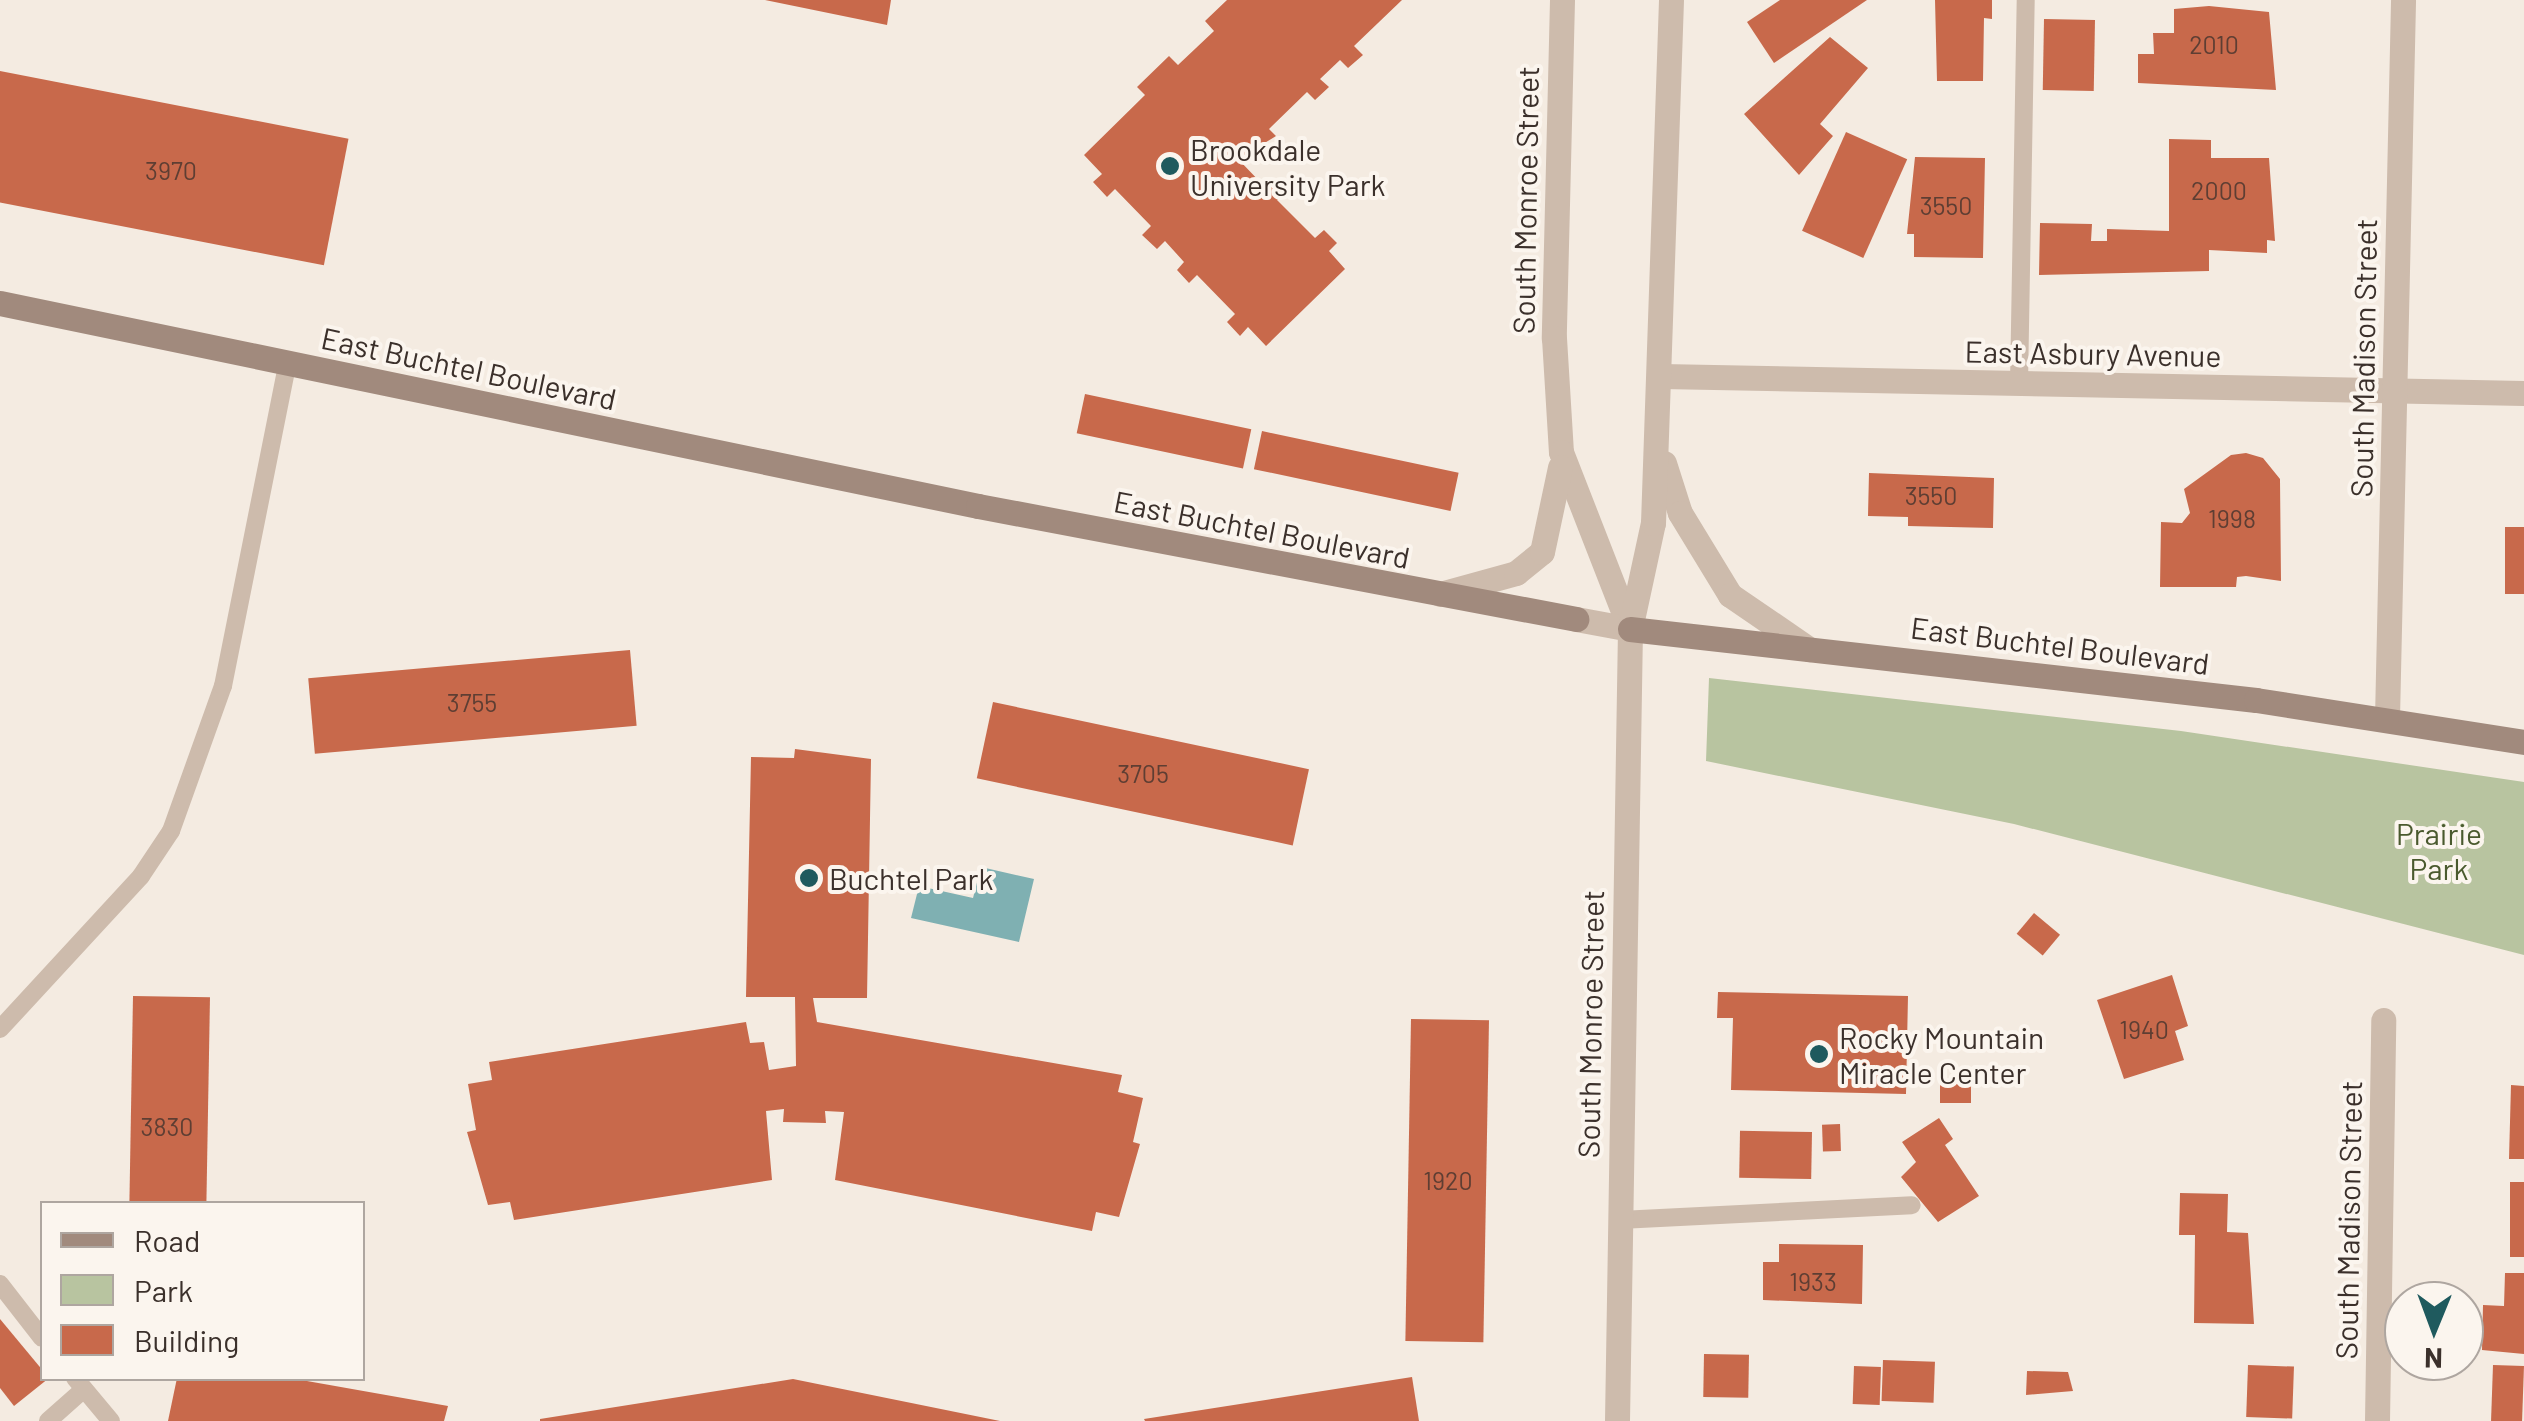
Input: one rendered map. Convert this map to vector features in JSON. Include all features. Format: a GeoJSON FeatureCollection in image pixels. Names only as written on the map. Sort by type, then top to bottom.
{"type":"FeatureCollection","features":[{"type":"Feature","properties":{"kind":"main road","name":"East Buchtel Boulevard"},"geometry":{"type":"LineString","coordinates":[[0,304],[1433,596],[1576,619]]}},
{"type":"Feature","properties":{"kind":"main road","name":"East Buchtel Boulevard"},"geometry":{"type":"LineString","coordinates":[[1630,629],[2388,718],[2524,742]]}},
{"type":"Feature","properties":{"kind":"street","name":"South Monroe Street"},"geometry":{"type":"LineString","coordinates":[[1562,0],[1554,338],[1561,452],[1630,629]]}},
{"type":"Feature","properties":{"kind":"street","name":"South Monroe Street"},"geometry":{"type":"LineString","coordinates":[[1616,1421],[1630,629],[1650,551],[1658,434],[1670,0]]}},
{"type":"Feature","properties":{"kind":"street","name":"South Madison Street"},"geometry":{"type":"LineString","coordinates":[[2388,718],[2403,0]]}},
{"type":"Feature","properties":{"kind":"street","name":"East Asbury Avenue"},"geometry":{"type":"LineString","coordinates":[[1661,376],[2524,393]]}},
{"type":"Feature","properties":{"kind":"street"},"geometry":{"type":"LineString","coordinates":[[1658,434],[1680,513],[1704,561],[1730,594],[1809,648]]}},
{"type":"Feature","properties":{"kind":"street"},"geometry":{"type":"LineString","coordinates":[[1433,596],[1501,579],[1542,552],[1561,452]]}},
{"type":"Feature","properties":{"kind":"street","name":"East Buchtel Boulevard"},"geometry":{"type":"LineString","coordinates":[[1576,619],[1630,629]]}},
{"type":"Feature","properties":{"kind":"street","name":"South Madison Street"},"geometry":{"type":"LineString","coordinates":[[2377,1421],[2383,1020]]}},
{"type":"Feature","properties":{"kind":"lane"},"geometry":{"type":"LineString","coordinates":[[2019,384],[2026,0]]}},
{"type":"Feature","properties":{"kind":"lane"},"geometry":{"type":"LineString","coordinates":[[0,1029],[158,855],[186,797],[223,686],[288,362]]}},
{"type":"Feature","properties":{"kind":"lane"},"geometry":{"type":"LineString","coordinates":[[1620,1220],[1912,1204]]}},
{"type":"Feature","properties":{"kind":"lane"},"geometry":{"type":"LineString","coordinates":[[0,1284],[40,1335]]}},
{"type":"Feature","properties":{"kind":"lane"},"geometry":{"type":"LineString","coordinates":[[48,1421],[79,1384],[111,1421]]}},
{"type":"Feature","properties":{"kind":"green space","name":"Prairie Park"},"geometry":{"type":"Polygon","coordinates":[[[1709,678],[2181,731],[2524,782],[2524,955],[2014,824],[1706,761],[1709,678]]]}},
{"type":"Feature","properties":{"kind":"water"},"geometry":{"type":"Polygon","coordinates":[[[981,867],[1034,879],[1019,942],[911,918],[919,886],[973,898],[981,867]]]}},
{"type":"Feature","properties":{"kind":"building"},"geometry":{"type":"Polygon","coordinates":[[[765,0],[891,0],[887,25],[765,0]]]}},
{"type":"Feature","properties":{"kind":"building","name":"Brookdale University Park"},"geometry":{"type":"Polygon","coordinates":[[[1227,0],[1402,0],[1354,46],[1363,55],[1348,68],[1340,60],[1320,79],[1329,87],[1315,100],[1307,92],[1269,129],[1276,136],[1238,159],[1264,186],[1272,178],[1286,192],[1277,200],[1315,238],[1324,230],[1337,243],[1329,251],[1345,269],[1266,346],[1248,327],[1240,336],[1227,322],[1235,314],[1197,275],[1189,283],[1177,270],[1184,262],[1165,241],[1157,249],[1142,235],[1151,226],[1115,189],[1107,197],[1093,182],[1102,174],[1084,155],[1145,95],[1137,87],[1169,56],[1178,65],[1214,31],[1205,21],[1227,0]]]}},
{"type":"Feature","properties":{"kind":"building"},"geometry":{"type":"Polygon","coordinates":[[[1780,0],[1867,0],[1774,63],[1747,22],[1780,0]]]}},
{"type":"Feature","properties":{"kind":"building"},"geometry":{"type":"Polygon","coordinates":[[[1935,0],[1992,0],[1992,19],[1984,18],[1983,81],[1937,81],[1935,0]]]}},
{"type":"Feature","properties":{"kind":"building"},"geometry":{"type":"Polygon","coordinates":[[[2209,6],[2269,12],[2276,90],[2138,83],[2138,54],[2154,54],[2153,33],[2174,33],[2174,9],[2209,6]]]}},
{"type":"Feature","properties":{"kind":"building"},"geometry":{"type":"Polygon","coordinates":[[[2044,19],[2095,20],[2094,91],[2043,90],[2044,19]]]}},
{"type":"Feature","properties":{"kind":"building"},"geometry":{"type":"Polygon","coordinates":[[[1830,37],[1868,68],[1820,124],[1833,136],[1799,175],[1744,114],[1830,37]]]}},
{"type":"Feature","properties":{"kind":"building"},"geometry":{"type":"Polygon","coordinates":[[[0,71],[348,139],[324,265],[0,202],[0,71]]]}},
{"type":"Feature","properties":{"kind":"building"},"geometry":{"type":"Polygon","coordinates":[[[1846,132],[1907,159],[1863,258],[1802,231],[1846,132]]]}},
{"type":"Feature","properties":{"kind":"building"},"geometry":{"type":"Polygon","coordinates":[[[2169,139],[2211,140],[2211,158],[2269,158],[2275,241],[2267,240],[2267,253],[2209,250],[2209,271],[2039,275],[2040,223],[2092,224],[2091,241],[2107,241],[2107,229],[2169,231],[2169,139]]]}},
{"type":"Feature","properties":{"kind":"building"},"geometry":{"type":"Polygon","coordinates":[[[1915,157],[1985,158],[1983,258],[1914,257],[1914,234],[1907,234],[1915,157]]]}},
{"type":"Feature","properties":{"kind":"building"},"geometry":{"type":"Polygon","coordinates":[[[1085,394],[1251,429],[1243,468],[1077,433],[1085,394]]]}},
{"type":"Feature","properties":{"kind":"building"},"geometry":{"type":"Polygon","coordinates":[[[1262,431],[1459,473],[1450,511],[1254,469],[1262,431]]]}},
{"type":"Feature","properties":{"kind":"building"},"geometry":{"type":"Polygon","coordinates":[[[2246,453],[2263,458],[2280,479],[2281,581],[2246,576],[2237,577],[2236,587],[2160,587],[2161,522],[2182,523],[2190,513],[2184,489],[2231,455],[2246,453]]]}},
{"type":"Feature","properties":{"kind":"building"},"geometry":{"type":"Polygon","coordinates":[[[1869,473],[1994,478],[1993,528],[1908,526],[1908,517],[1868,516],[1869,473]]]}},
{"type":"Feature","properties":{"kind":"building"},"geometry":{"type":"Polygon","coordinates":[[[2505,527],[2524,527],[2524,594],[2505,594],[2505,527]]]}},
{"type":"Feature","properties":{"kind":"building"},"geometry":{"type":"Polygon","coordinates":[[[630,650],[637,726],[315,754],[308,678],[630,650]]]}},
{"type":"Feature","properties":{"kind":"building"},"geometry":{"type":"Polygon","coordinates":[[[993,702],[1309,769],[1293,845],[977,778],[993,702]]]}},
{"type":"Feature","properties":{"kind":"building","name":"Buchtel Park"},"geometry":{"type":"Polygon","coordinates":[[[795,749],[871,759],[867,998],[813,998],[817,1022],[1122,1075],[1118,1092],[1143,1098],[1133,1142],[1140,1144],[1119,1217],[1096,1212],[1092,1231],[835,1180],[844,1112],[825,1111],[826,1123],[783,1122],[784,1109],[766,1111],[772,1180],[514,1220],[510,1202],[488,1205],[467,1132],[476,1130],[468,1084],[492,1080],[489,1062],[746,1022],[750,1043],[764,1042],[769,1070],[796,1066],[795,997],[746,997],[751,757],[794,758],[795,749]]]}},
{"type":"Feature","properties":{"kind":"building"},"geometry":{"type":"Polygon","coordinates":[[[2034,913],[2060,935],[2043,956],[2017,934],[2034,913]]]}},
{"type":"Feature","properties":{"kind":"building"},"geometry":{"type":"Polygon","coordinates":[[[2172,975],[2188,1026],[2175,1031],[2184,1060],[2124,1079],[2097,1000],[2172,975]]]}},
{"type":"Feature","properties":{"kind":"building"},"geometry":{"type":"Polygon","coordinates":[[[1718,992],[1908,996],[1906,1094],[1731,1090],[1733,1018],[1717,1018],[1718,992]]]}},
{"type":"Feature","properties":{"kind":"building"},"geometry":{"type":"Polygon","coordinates":[[[133,996],[210,997],[206,1201],[129,1201],[133,996]]]}},
{"type":"Feature","properties":{"kind":"building"},"geometry":{"type":"Polygon","coordinates":[[[1411,1019],[1489,1020],[1483,1342],[1405,1341],[1411,1019]]]}},
{"type":"Feature","properties":{"kind":"building"},"geometry":{"type":"Polygon","coordinates":[[[1940,1082],[1971,1082],[1971,1103],[1940,1103],[1940,1082]]]}},
{"type":"Feature","properties":{"kind":"building"},"geometry":{"type":"Polygon","coordinates":[[[2511,1085],[2524,1086],[2524,1159],[2509,1159],[2511,1085]]]}},
{"type":"Feature","properties":{"kind":"building"},"geometry":{"type":"Polygon","coordinates":[[[1939,1118],[1953,1139],[1945,1145],[1979,1196],[1938,1222],[1901,1177],[1916,1162],[1902,1142],[1939,1118]]]}},
{"type":"Feature","properties":{"kind":"building"},"geometry":{"type":"Polygon","coordinates":[[[1840,1124],[1841,1151],[1823,1152],[1822,1125],[1840,1124]]]}},
{"type":"Feature","properties":{"kind":"building"},"geometry":{"type":"Polygon","coordinates":[[[1740,1131],[1812,1132],[1811,1179],[1739,1178],[1740,1131]]]}},
{"type":"Feature","properties":{"kind":"building"},"geometry":{"type":"Polygon","coordinates":[[[2510,1182],[2524,1182],[2524,1257],[2510,1257],[2510,1182]]]}},
{"type":"Feature","properties":{"kind":"building"},"geometry":{"type":"Polygon","coordinates":[[[2180,1193],[2228,1194],[2227,1232],[2248,1233],[2254,1324],[2194,1323],[2195,1235],[2179,1235],[2180,1193]]]}},
{"type":"Feature","properties":{"kind":"building"},"geometry":{"type":"Polygon","coordinates":[[[1779,1244],[1863,1245],[1862,1304],[1763,1300],[1763,1262],[1779,1262],[1779,1244]]]}},
{"type":"Feature","properties":{"kind":"building"},"geometry":{"type":"Polygon","coordinates":[[[2505,1273],[2524,1273],[2524,1354],[2484,1350],[2484,1305],[2504,1306],[2505,1273]]]}},
{"type":"Feature","properties":{"kind":"building"},"geometry":{"type":"Polygon","coordinates":[[[0,1319],[40,1367],[40,1381],[45,1381],[14,1406],[0,1388],[0,1319]]]}},
{"type":"Feature","properties":{"kind":"building"},"geometry":{"type":"Polygon","coordinates":[[[1704,1354],[1749,1355],[1748,1398],[1703,1397],[1704,1354]]]}},
{"type":"Feature","properties":{"kind":"building"},"geometry":{"type":"Polygon","coordinates":[[[1883,1360],[1935,1362],[1934,1403],[1882,1401],[1883,1360]]]}},
{"type":"Feature","properties":{"kind":"building"},"geometry":{"type":"Polygon","coordinates":[[[2248,1365],[2294,1367],[2292,1419],[2246,1417],[2248,1365]]]}},
{"type":"Feature","properties":{"kind":"building"},"geometry":{"type":"Polygon","coordinates":[[[2493,1365],[2524,1366],[2522,1421],[2491,1421],[2493,1365]]]}},
{"type":"Feature","properties":{"kind":"building"},"geometry":{"type":"Polygon","coordinates":[[[1854,1366],[1881,1367],[1880,1405],[1853,1404],[1854,1366]]]}},
{"type":"Feature","properties":{"kind":"building"},"geometry":{"type":"Polygon","coordinates":[[[2027,1371],[2068,1372],[2073,1391],[2026,1395],[2027,1371]]]}},
{"type":"Feature","properties":{"kind":"building"},"geometry":{"type":"Polygon","coordinates":[[[1412,1377],[1419,1421],[1144,1419],[1412,1377]]]}},
{"type":"Feature","properties":{"kind":"building"},"geometry":{"type":"Polygon","coordinates":[[[793,1379],[1000,1421],[540,1421],[540,1419],[793,1379]]]}},
{"type":"Feature","properties":{"kind":"building"},"geometry":{"type":"Polygon","coordinates":[[[176,1381],[307,1381],[448,1406],[444,1421],[168,1421],[176,1381]]]}},
{"type":"Feature","properties":{"kind":"place","name":"Brookdale University Park"},"geometry":{"type":"Point","coordinates":[1170,166]}},
{"type":"Feature","properties":{"kind":"place","name":"Buchtel Park"},"geometry":{"type":"Point","coordinates":[809,878]}},
{"type":"Feature","properties":{"kind":"place","name":"Rocky Mountain Miracle Center"},"geometry":{"type":"Point","coordinates":[1819,1054]}}]}
